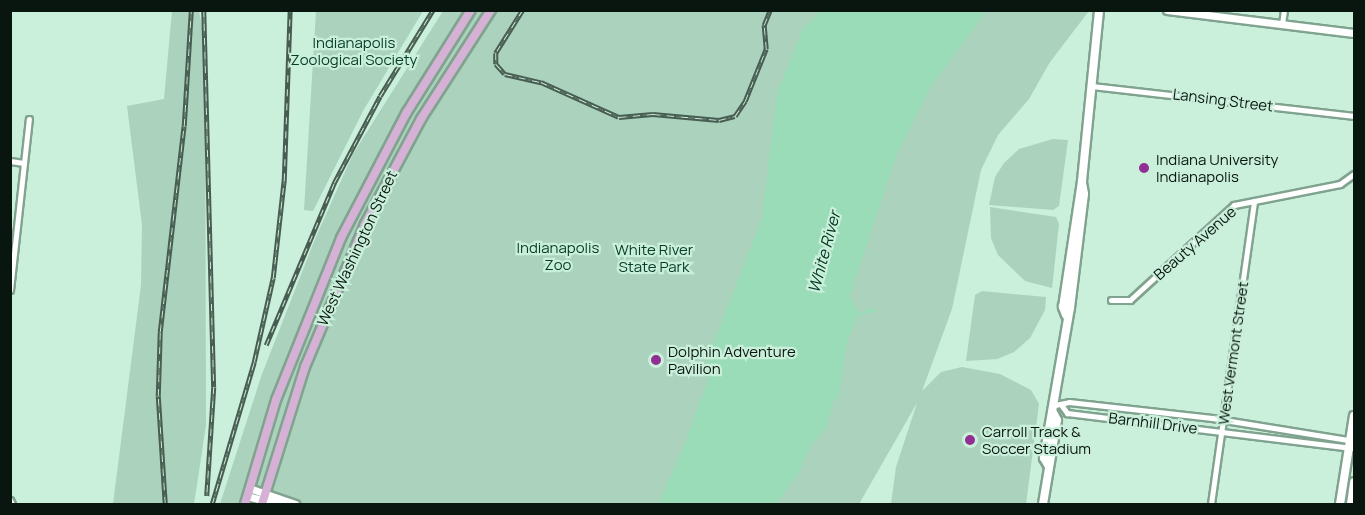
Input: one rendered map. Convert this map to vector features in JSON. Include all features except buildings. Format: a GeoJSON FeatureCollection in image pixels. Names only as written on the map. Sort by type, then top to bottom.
{"type":"FeatureCollection","features":[{"type":"Feature","properties":{"kind":"main road","name":"West Washington Street"},"geometry":{"type":"LineString","coordinates":[[247,496],[299,338],[341,238],[407,112],[471,10]]}},
{"type":"Feature","properties":{"kind":"main road","name":"West Washington Street"},"geometry":{"type":"LineString","coordinates":[[264,499],[305,367],[366,224],[421,119],[491,10]]}},
{"type":"Feature","properties":{"kind":"main road"},"geometry":{"type":"LineString","coordinates":[[1043,504],[1048,465],[1044,458],[1058,406],[1066,315],[1063,307],[1082,181],[1099,10]]}},
{"type":"Feature","properties":{"kind":"main road"},"geometry":{"type":"LineString","coordinates":[[1340,504],[1352,444],[1354,416]]}},
{"type":"Feature","properties":{"kind":"main road"},"geometry":{"type":"LineString","coordinates":[[1351,504],[1354,482]]}},
{"type":"Feature","properties":{"kind":"street"},"geometry":{"type":"LineString","coordinates":[[1167,10],[1354,33]]}},
{"type":"Feature","properties":{"kind":"street"},"geometry":{"type":"LineString","coordinates":[[1282,24],[1284,10]]}},
{"type":"Feature","properties":{"kind":"street","name":"Lansing Street"},"geometry":{"type":"LineString","coordinates":[[1092,86],[1354,116]]}},
{"type":"Feature","properties":{"kind":"street"},"geometry":{"type":"LineString","coordinates":[[10,290],[29,119]]}},
{"type":"Feature","properties":{"kind":"street"},"geometry":{"type":"LineString","coordinates":[[10,161],[24,163]]}},
{"type":"Feature","properties":{"kind":"street","name":"Beauty Avenue"},"geometry":{"type":"LineString","coordinates":[[1111,300],[1130,300],[1234,205],[1340,184],[1354,174]]}},
{"type":"Feature","properties":{"kind":"street","name":"West Vermont Street"},"geometry":{"type":"LineString","coordinates":[[1211,504],[1254,201]]}},
{"type":"Feature","properties":{"kind":"street","name":"Barnhill Drive"},"geometry":{"type":"LineString","coordinates":[[1058,406],[1069,402],[1224,420],[1352,444]]}},
{"type":"Feature","properties":{"kind":"street","name":"Barnhill Drive"},"geometry":{"type":"LineString","coordinates":[[1058,406],[1067,413],[1352,444]]}},
{"type":"Feature","properties":{"kind":"street"},"geometry":{"type":"LineString","coordinates":[[247,496],[296,504]]}},
{"type":"Feature","properties":{"kind":"street"},"geometry":{"type":"LineString","coordinates":[[264,499],[276,504]]}},
{"type":"Feature","properties":{"kind":"street"},"geometry":{"type":"LineString","coordinates":[[10,500],[12,504]]}},
{"type":"Feature","properties":{"kind":"green space"},"geometry":{"type":"Polygon","coordinates":[[[172,11],[199,11],[205,42],[206,425],[194,504],[113,504],[141,285],[142,225],[127,106],[164,99],[172,11]]]}},
{"type":"Feature","properties":{"kind":"green space","name":"Indianapolis Zoological Society"},"geometry":{"type":"Polygon","coordinates":[[[316,11],[423,11],[363,111],[313,211],[304,210],[316,11]]]}},
{"type":"Feature","properties":{"kind":"green space","name":"White River State Park"},"geometry":{"type":"Polygon","coordinates":[[[443,11],[1089,11],[1050,62],[1029,99],[998,135],[981,170],[952,309],[922,391],[941,372],[962,367],[1000,374],[1031,390],[1039,404],[1026,504],[891,504],[896,467],[917,403],[859,504],[220,504],[262,374],[315,239],[353,154],[443,11]]]}},
{"type":"Feature","properties":{"kind":"green space"},"geometry":{"type":"Polygon","coordinates":[[[1053,139],[1068,140],[1059,206],[1053,210],[989,205],[995,177],[1004,163],[1019,149],[1053,139]]]}},
{"type":"Feature","properties":{"kind":"green space"},"geometry":{"type":"Polygon","coordinates":[[[990,207],[1056,217],[1059,224],[1052,288],[1025,281],[998,255],[991,238],[990,207]]]}},
{"type":"Feature","properties":{"kind":"green space"},"geometry":{"type":"Polygon","coordinates":[[[982,291],[1046,297],[1045,310],[1030,338],[1014,352],[997,359],[966,361],[975,295],[982,291]]]}},
{"type":"Feature","properties":{"kind":"water","name":"White River"},"geometry":{"type":"Polygon","coordinates":[[[821,10],[987,11],[931,86],[897,154],[850,296],[859,314],[870,308],[877,311],[857,317],[847,342],[838,400],[834,399],[826,428],[810,447],[797,476],[776,504],[658,504],[684,446],[710,374],[706,362],[762,218],[777,93],[803,29],[821,10]]]}},
{"type":"Feature","properties":{"kind":"railway"},"geometry":{"type":"LineString","coordinates":[[165,504],[158,396],[160,332],[184,126],[191,10]]}},
{"type":"Feature","properties":{"kind":"railway"},"geometry":{"type":"LineString","coordinates":[[204,10],[214,387],[207,496]]}},
{"type":"Feature","properties":{"kind":"railway"},"geometry":{"type":"LineString","coordinates":[[212,504],[254,362],[273,278],[284,180],[290,10]]}},
{"type":"Feature","properties":{"kind":"railway"},"geometry":{"type":"LineString","coordinates":[[266,345],[334,183],[380,96],[433,10]]}},
{"type":"Feature","properties":{"kind":"railway"},"geometry":{"type":"LineString","coordinates":[[523,10],[496,53],[496,64],[505,74],[541,82],[619,117],[653,114],[719,120],[735,116],[745,101],[766,49],[764,25],[770,10]]}},
{"type":"Feature","properties":{"kind":"place","name":"Indiana University Indianapolis"},"geometry":{"type":"Point","coordinates":[1144,168]}},
{"type":"Feature","properties":{"kind":"place","name":"Dolphin Adventure Pavilion"},"geometry":{"type":"Point","coordinates":[656,360]}},
{"type":"Feature","properties":{"kind":"place","name":"Carroll Track & Soccer Stadium"},"geometry":{"type":"Point","coordinates":[970,440]}},
{"type":"Feature","properties":{"kind":"park label","name":"Indianapolis Zoo"},"geometry":{"type":"Point","coordinates":[558,256]}}]}
